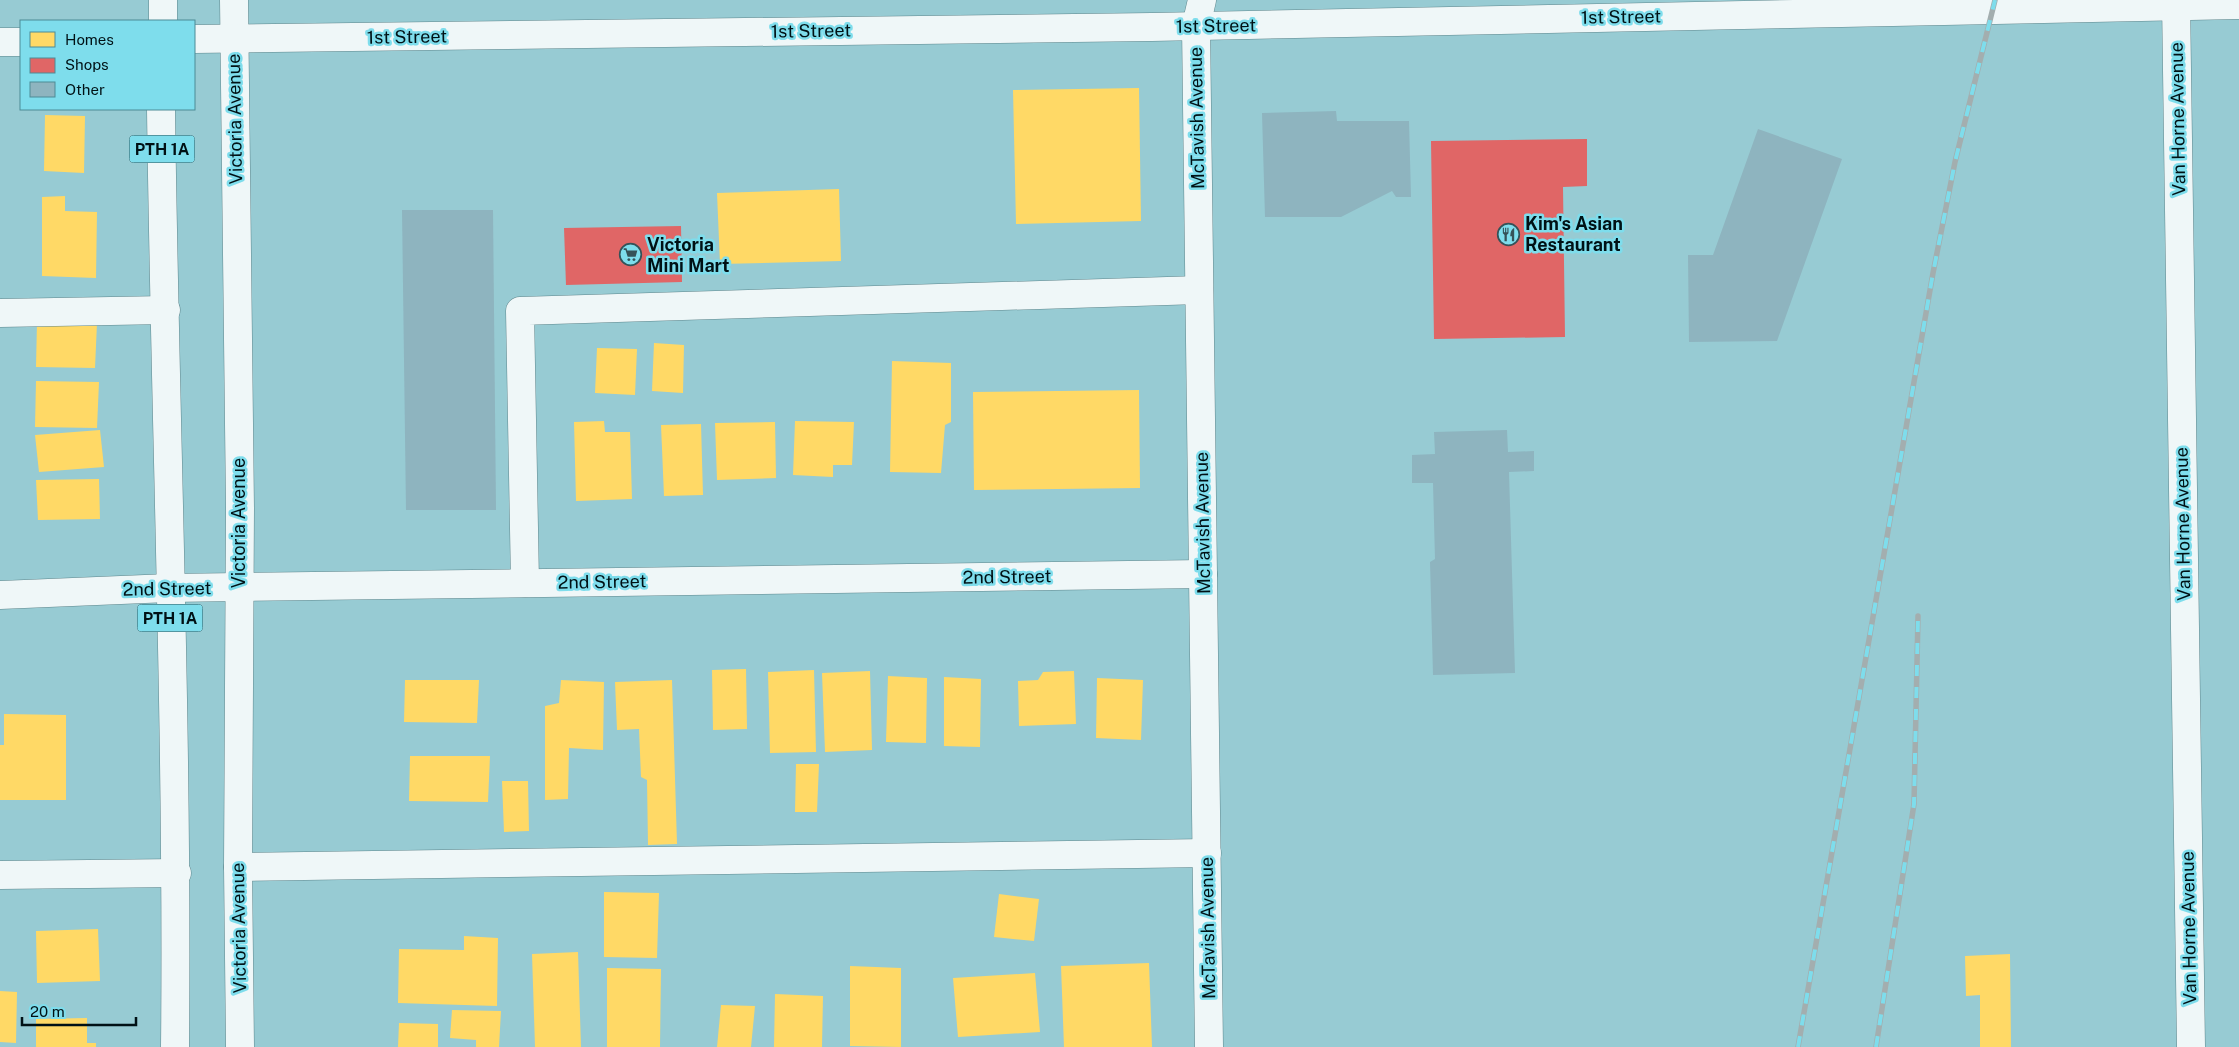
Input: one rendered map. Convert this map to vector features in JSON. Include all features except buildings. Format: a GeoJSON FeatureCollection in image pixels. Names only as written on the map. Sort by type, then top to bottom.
{"type":"FeatureCollection","features":[{"type":"Feature","properties":{"kind":"main road"},"geometry":{"type":"LineString","coordinates":[[163,0],[163,20]]}},
{"type":"Feature","properties":{"kind":"main road","name":"Victoria Avenue"},"geometry":{"type":"LineString","coordinates":[[234,0],[240,588],[238,867],[240,1047]]}},
{"type":"Feature","properties":{"kind":"main road","name":"McTavish Avenue"},"geometry":{"type":"LineString","coordinates":[[1202,0],[1196,26],[1209,1047]]}},
{"type":"Feature","properties":{"kind":"main road","name":"1st Street"},"geometry":{"type":"LineString","coordinates":[[195,39],[1196,26],[2176,3],[2239,5]]}},
{"type":"Feature","properties":{"kind":"main road","name":"Van Horne Avenue"},"geometry":{"type":"LineString","coordinates":[[2176,3],[2190,1047]]}},
{"type":"Feature","properties":{"kind":"main road"},"geometry":{"type":"LineString","coordinates":[[0,42],[20,42]]}},
{"type":"Feature","properties":{"kind":"main road","name":"PTH 1A"},"geometry":{"type":"LineString","coordinates":[[162,110],[169,588],[177,873],[176,1047]]}},
{"type":"Feature","properties":{"kind":"main road"},"geometry":{"type":"LineString","coordinates":[[525,583],[520,311],[1199,290]]}},
{"type":"Feature","properties":{"kind":"main road"},"geometry":{"type":"LineString","coordinates":[[0,313],[166,310]]}},
{"type":"Feature","properties":{"kind":"main road","name":"2nd Street"},"geometry":{"type":"LineString","coordinates":[[0,594],[169,588],[1204,574]]}},
{"type":"Feature","properties":{"kind":"main road"},"geometry":{"type":"LineString","coordinates":[[238,867],[1207,853]]}},
{"type":"Feature","properties":{"kind":"main road"},"geometry":{"type":"LineString","coordinates":[[0,875],[177,873]]}},
{"type":"Feature","properties":{"kind":"railway"},"geometry":{"type":"LineString","coordinates":[[1798,1047],[1933,273],[1955,162],[1995,0]]}},
{"type":"Feature","properties":{"kind":"railway"},"geometry":{"type":"LineString","coordinates":[[1876,1047],[1914,804],[1918,616]]}},
{"type":"Feature","properties":{"kind":"place","name":"Kim's Asian Restaurant"},"geometry":{"type":"Point","coordinates":[1509,234]}},
{"type":"Feature","properties":{"kind":"place","name":"Victoria Mini Mart"},"geometry":{"type":"Point","coordinates":[631,255]}}]}
